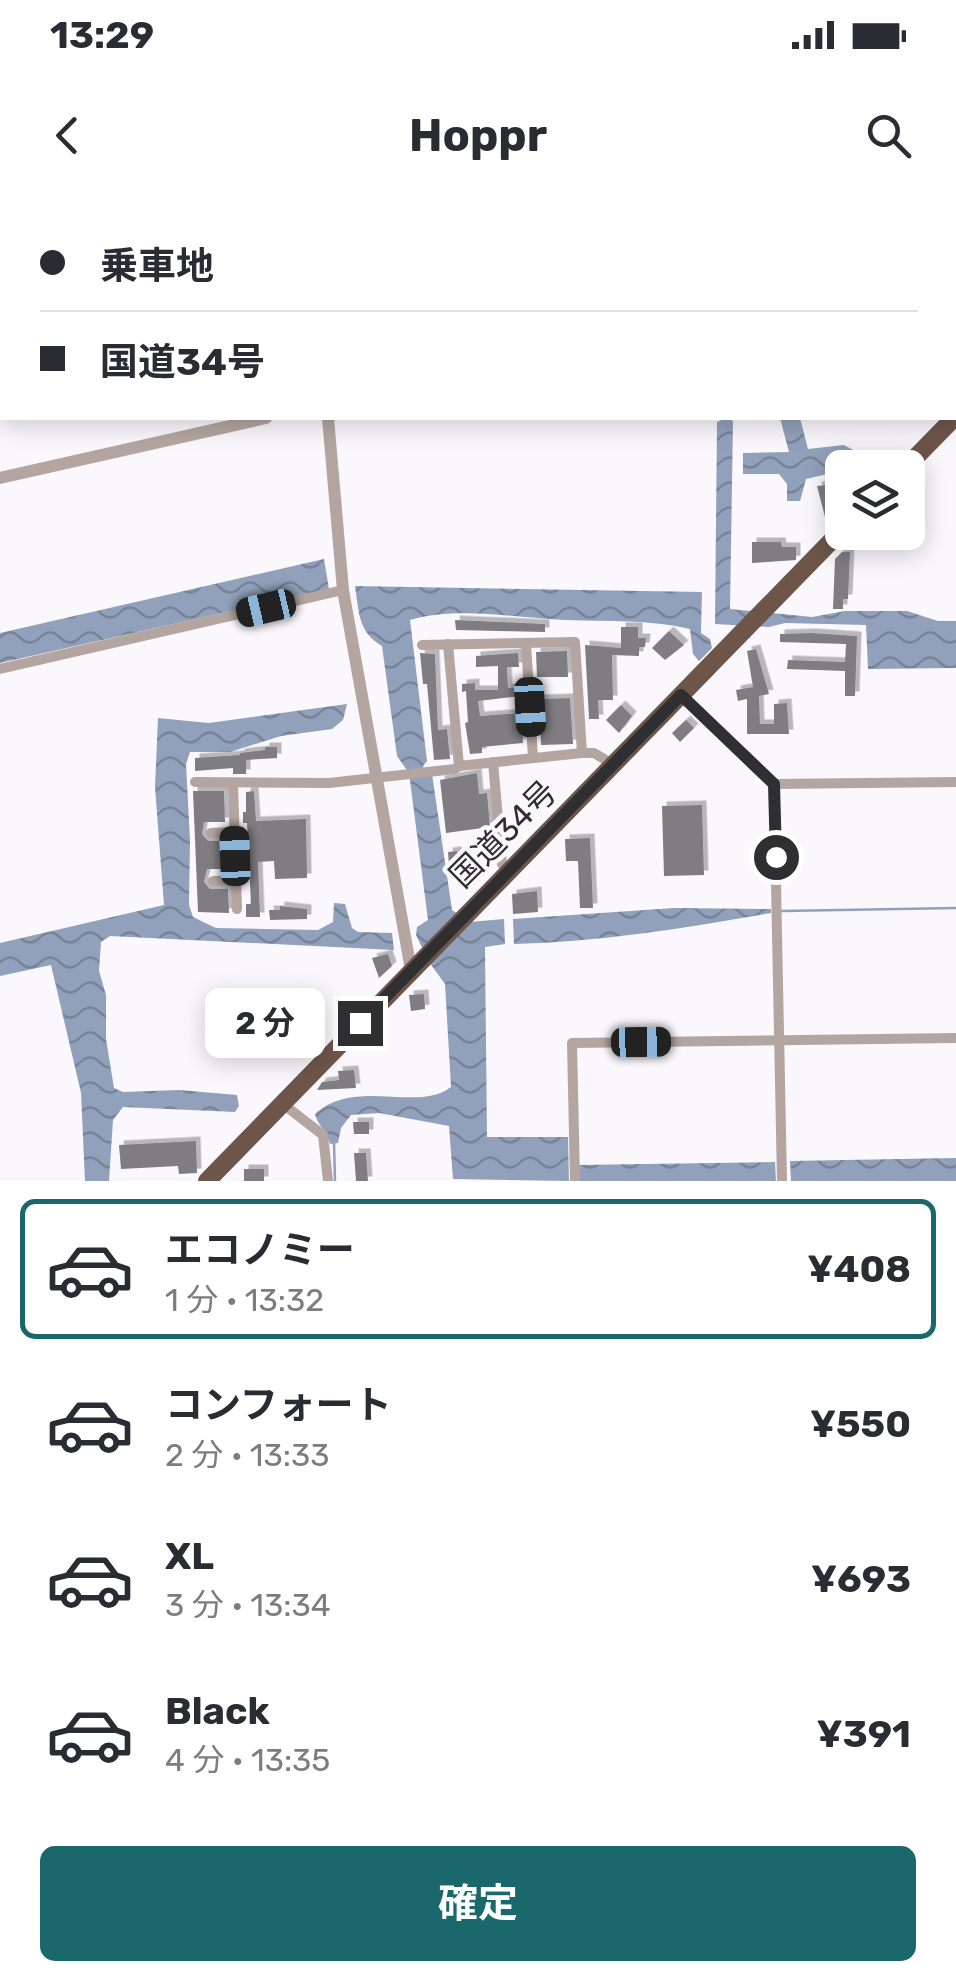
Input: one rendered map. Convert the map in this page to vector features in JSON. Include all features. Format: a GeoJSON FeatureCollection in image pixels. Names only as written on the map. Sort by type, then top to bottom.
{"type":"FeatureCollection","features":[{"type":"Feature","properties":{"kind":"highway"},"geometry":{"type":"LineString","coordinates":[[923,450],[952,420]]}},
{"type":"Feature","properties":{"kind":"highway","name":"国道34号"},"geometry":{"type":"LineString","coordinates":[[207,1181],[825,547]]}},
{"type":"Feature","properties":{"kind":"street"},"geometry":{"type":"LineString","coordinates":[[0,478],[257,420]]}},
{"type":"Feature","properties":{"kind":"street"},"geometry":{"type":"LineString","coordinates":[[328,420],[342,590],[376,779],[418,963]]}},
{"type":"Feature","properties":{"kind":"street"},"geometry":{"type":"LineString","coordinates":[[0,669],[342,590]]}},
{"type":"Feature","properties":{"kind":"street"},"geometry":{"type":"LineString","coordinates":[[422,646],[575,642],[582,753]]}},
{"type":"Feature","properties":{"kind":"street"},"geometry":{"type":"LineString","coordinates":[[526,643],[533,758]]}},
{"type":"Feature","properties":{"kind":"street"},"geometry":{"type":"LineString","coordinates":[[448,644],[459,766]]}},
{"type":"Feature","properties":{"kind":"street"},"geometry":{"type":"LineString","coordinates":[[681,695],[774,784],[956,782]]}},
{"type":"Feature","properties":{"kind":"street"},"geometry":{"type":"LineString","coordinates":[[195,782],[376,779],[582,753],[594,753],[614,765]]}},
{"type":"Feature","properties":{"kind":"street"},"geometry":{"type":"LineString","coordinates":[[494,762],[502,864],[508,871]]}},
{"type":"Feature","properties":{"kind":"street"},"geometry":{"type":"LineString","coordinates":[[233,784],[237,909]]}},
{"type":"Feature","properties":{"kind":"street"},"geometry":{"type":"LineString","coordinates":[[774,784],[782,1181]]}},
{"type":"Feature","properties":{"kind":"street"},"geometry":{"type":"LineString","coordinates":[[211,833],[234,832]]}},
{"type":"Feature","properties":{"kind":"street"},"geometry":{"type":"LineString","coordinates":[[213,881],[236,880]]}},
{"type":"Feature","properties":{"kind":"street"},"geometry":{"type":"LineString","coordinates":[[575,1181],[572,1043],[956,1038]]}},
{"type":"Feature","properties":{"kind":"street"},"geometry":{"type":"LineString","coordinates":[[284,1104],[322,1136],[328,1181]]}},
{"type":"Feature","properties":{"kind":"water"},"geometry":{"type":"Polygon","coordinates":[[[781,420],[801,420],[808,449],[844,445],[853,450],[825,450],[825,475],[806,479],[800,501],[787,501],[787,484],[779,474],[743,474],[743,453],[789,452],[781,420]]]}},
{"type":"Feature","properties":{"kind":"water"},"geometry":{"type":"Polygon","coordinates":[[[733,421],[730,609],[812,617],[845,611],[907,611],[938,621],[956,621],[956,668],[868,669],[866,625],[715,624],[717,422],[733,421]]]}},
{"type":"Feature","properties":{"kind":"water"},"geometry":{"type":"Polygon","coordinates":[[[324,559],[329,589],[0,663],[0,633],[324,559]]]}},
{"type":"Feature","properties":{"kind":"water"},"geometry":{"type":"Polygon","coordinates":[[[355,586],[702,592],[701,633],[710,639],[712,648],[699,661],[693,654],[690,629],[675,626],[467,613],[410,620],[427,761],[423,766],[425,775],[432,774],[452,910],[470,922],[504,919],[505,944],[485,947],[487,1137],[568,1137],[569,1181],[453,1179],[449,1126],[379,1113],[351,1115],[341,1128],[338,1143],[330,1144],[316,1118],[315,1114],[331,1103],[348,1098],[421,1097],[451,1087],[445,984],[416,935],[417,927],[428,920],[409,773],[397,756],[382,646],[364,628],[355,586]]]}},
{"type":"Feature","properties":{"kind":"water"},"geometry":{"type":"Polygon","coordinates":[[[347,704],[343,720],[332,729],[281,736],[230,752],[190,752],[186,764],[189,905],[193,917],[216,928],[318,930],[333,922],[334,903],[345,904],[352,928],[358,932],[392,933],[394,950],[110,936],[101,942],[99,971],[106,995],[106,1039],[114,1088],[123,1092],[179,1090],[237,1095],[239,1106],[235,1112],[123,1107],[113,1120],[109,1181],[85,1181],[81,1093],[51,965],[0,976],[0,943],[164,905],[155,787],[158,718],[209,723],[347,704]]]}},
{"type":"Feature","properties":{"kind":"water"},"geometry":{"type":"Polygon","coordinates":[[[674,908],[771,909],[771,913],[611,937],[514,944],[513,919],[674,908]]]}},
{"type":"Feature","properties":{"kind":"water"},"geometry":{"type":"Polygon","coordinates":[[[956,1158],[956,1181],[791,1181],[790,1161],[956,1158]]]}},
{"type":"Feature","properties":{"kind":"water"},"geometry":{"type":"Polygon","coordinates":[[[775,1162],[776,1181],[578,1181],[577,1165],[775,1162]]]}},
{"type":"Feature","properties":{"kind":"building"},"geometry":{"type":"Polygon","coordinates":[[[825,485],[825,517],[817,486],[825,485]]]}},
{"type":"Feature","properties":{"kind":"building"},"geometry":{"type":"Polygon","coordinates":[[[752,542],[781,542],[782,547],[796,547],[796,560],[752,563],[752,542]]]}},
{"type":"Feature","properties":{"kind":"building"},"geometry":{"type":"Polygon","coordinates":[[[842,552],[850,552],[848,599],[843,599],[843,609],[833,609],[835,559],[842,552]]]}},
{"type":"Feature","properties":{"kind":"building"},"geometry":{"type":"Polygon","coordinates":[[[455,620],[545,624],[545,632],[456,630],[455,620]]]}},
{"type":"Feature","properties":{"kind":"building"},"geometry":{"type":"Polygon","coordinates":[[[621,627],[638,627],[638,638],[646,638],[645,647],[639,647],[639,656],[612,655],[613,700],[598,700],[599,719],[589,719],[585,645],[621,648],[621,627]]]}},
{"type":"Feature","properties":{"kind":"building"},"geometry":{"type":"Polygon","coordinates":[[[669,631],[684,645],[665,660],[652,648],[669,631]]]}},
{"type":"Feature","properties":{"kind":"building"},"geometry":{"type":"Polygon","coordinates":[[[780,634],[857,636],[855,696],[845,696],[845,671],[787,669],[788,660],[845,662],[846,644],[780,642],[780,634]]]}},
{"type":"Feature","properties":{"kind":"building"},"geometry":{"type":"Polygon","coordinates":[[[756,649],[769,694],[759,696],[760,724],[774,724],[774,704],[787,703],[789,734],[747,734],[747,699],[738,701],[736,690],[753,687],[747,651],[756,649]]]}},
{"type":"Feature","properties":{"kind":"building"},"geometry":{"type":"Polygon","coordinates":[[[567,651],[568,677],[537,677],[536,652],[567,651]]]}},
{"type":"Feature","properties":{"kind":"building"},"geometry":{"type":"Polygon","coordinates":[[[420,653],[435,654],[438,730],[447,729],[450,759],[434,760],[420,653]]]}},
{"type":"Feature","properties":{"kind":"building"},"geometry":{"type":"Polygon","coordinates":[[[518,653],[519,667],[507,667],[508,688],[520,687],[520,696],[478,701],[480,716],[521,713],[523,743],[482,747],[482,753],[470,754],[465,723],[466,691],[462,692],[462,684],[475,683],[475,690],[498,690],[498,666],[476,667],[476,656],[518,653]]]}},
{"type":"Feature","properties":{"kind":"building"},"geometry":{"type":"Polygon","coordinates":[[[570,698],[573,744],[541,745],[539,699],[570,698]]]}},
{"type":"Feature","properties":{"kind":"building"},"geometry":{"type":"Polygon","coordinates":[[[621,705],[632,716],[619,733],[606,720],[621,705]]]}},
{"type":"Feature","properties":{"kind":"building"},"geometry":{"type":"Polygon","coordinates":[[[686,720],[694,728],[680,742],[672,733],[686,720]]]}},
{"type":"Feature","properties":{"kind":"building"},"geometry":{"type":"Polygon","coordinates":[[[277,747],[277,758],[246,760],[246,774],[233,774],[233,768],[195,771],[195,758],[240,755],[277,747]]]}},
{"type":"Feature","properties":{"kind":"building"},"geometry":{"type":"Polygon","coordinates":[[[477,773],[479,794],[487,793],[490,827],[446,833],[440,780],[477,773]]]}},
{"type":"Feature","properties":{"kind":"building"},"geometry":{"type":"Polygon","coordinates":[[[193,791],[224,791],[225,822],[204,822],[202,834],[208,841],[226,841],[227,869],[207,869],[204,882],[210,889],[228,889],[229,913],[198,912],[193,791]]]}},
{"type":"Feature","properties":{"kind":"building"},"geometry":{"type":"Polygon","coordinates":[[[254,791],[256,821],[306,819],[307,878],[275,879],[274,861],[258,862],[260,917],[246,917],[246,904],[251,904],[247,823],[243,823],[243,812],[246,792],[254,791]]]}},
{"type":"Feature","properties":{"kind":"building"},"geometry":{"type":"Polygon","coordinates":[[[702,805],[704,875],[664,876],[662,806],[702,805]]]}},
{"type":"Feature","properties":{"kind":"building"},"geometry":{"type":"Polygon","coordinates":[[[590,838],[593,908],[580,908],[578,861],[566,861],[565,839],[590,838]]]}},
{"type":"Feature","properties":{"kind":"building"},"geometry":{"type":"Polygon","coordinates":[[[457,851],[458,858],[474,857],[476,885],[458,886],[456,864],[449,865],[448,852],[457,851]]]}},
{"type":"Feature","properties":{"kind":"building"},"geometry":{"type":"Polygon","coordinates":[[[537,891],[538,912],[513,914],[512,894],[537,891]]]}},
{"type":"Feature","properties":{"kind":"building"},"geometry":{"type":"Polygon","coordinates":[[[280,906],[307,909],[307,919],[270,920],[269,910],[280,910],[280,906]]]}},
{"type":"Feature","properties":{"kind":"building"},"geometry":{"type":"Polygon","coordinates":[[[388,954],[392,966],[379,978],[372,958],[388,954]]]}},
{"type":"Feature","properties":{"kind":"building"},"geometry":{"type":"Polygon","coordinates":[[[424,994],[425,1009],[411,1011],[409,995],[424,994]]]}},
{"type":"Feature","properties":{"kind":"building"},"geometry":{"type":"Polygon","coordinates":[[[354,1070],[356,1088],[317,1090],[322,1082],[339,1080],[338,1071],[354,1070]]]}},
{"type":"Feature","properties":{"kind":"building"},"geometry":{"type":"Polygon","coordinates":[[[353,1122],[369,1122],[369,1134],[354,1134],[353,1122]]]}},
{"type":"Feature","properties":{"kind":"building"},"geometry":{"type":"Polygon","coordinates":[[[196,1141],[197,1173],[179,1174],[178,1166],[121,1169],[119,1145],[196,1141]]]}},
{"type":"Feature","properties":{"kind":"building"},"geometry":{"type":"Polygon","coordinates":[[[354,1153],[366,1153],[368,1181],[356,1181],[354,1153]]]}},
{"type":"Feature","properties":{"kind":"building"},"geometry":{"type":"Polygon","coordinates":[[[244,1169],[264,1169],[264,1181],[244,1181],[244,1169]]]}},
{"type":"Feature","properties":{"kind":"waterway"},"geometry":{"type":"LineString","coordinates":[[782,911],[956,908]]}},
{"type":"Feature","properties":{"kind":"waterway"},"geometry":{"type":"LineString","coordinates":[[334,1142],[335,1181]]}},
{"type":"Feature","properties":{"kind":"route"},"geometry":{"type":"LineString","coordinates":[[360,1023],[681,695],[774,784],[776,857]]}}]}
